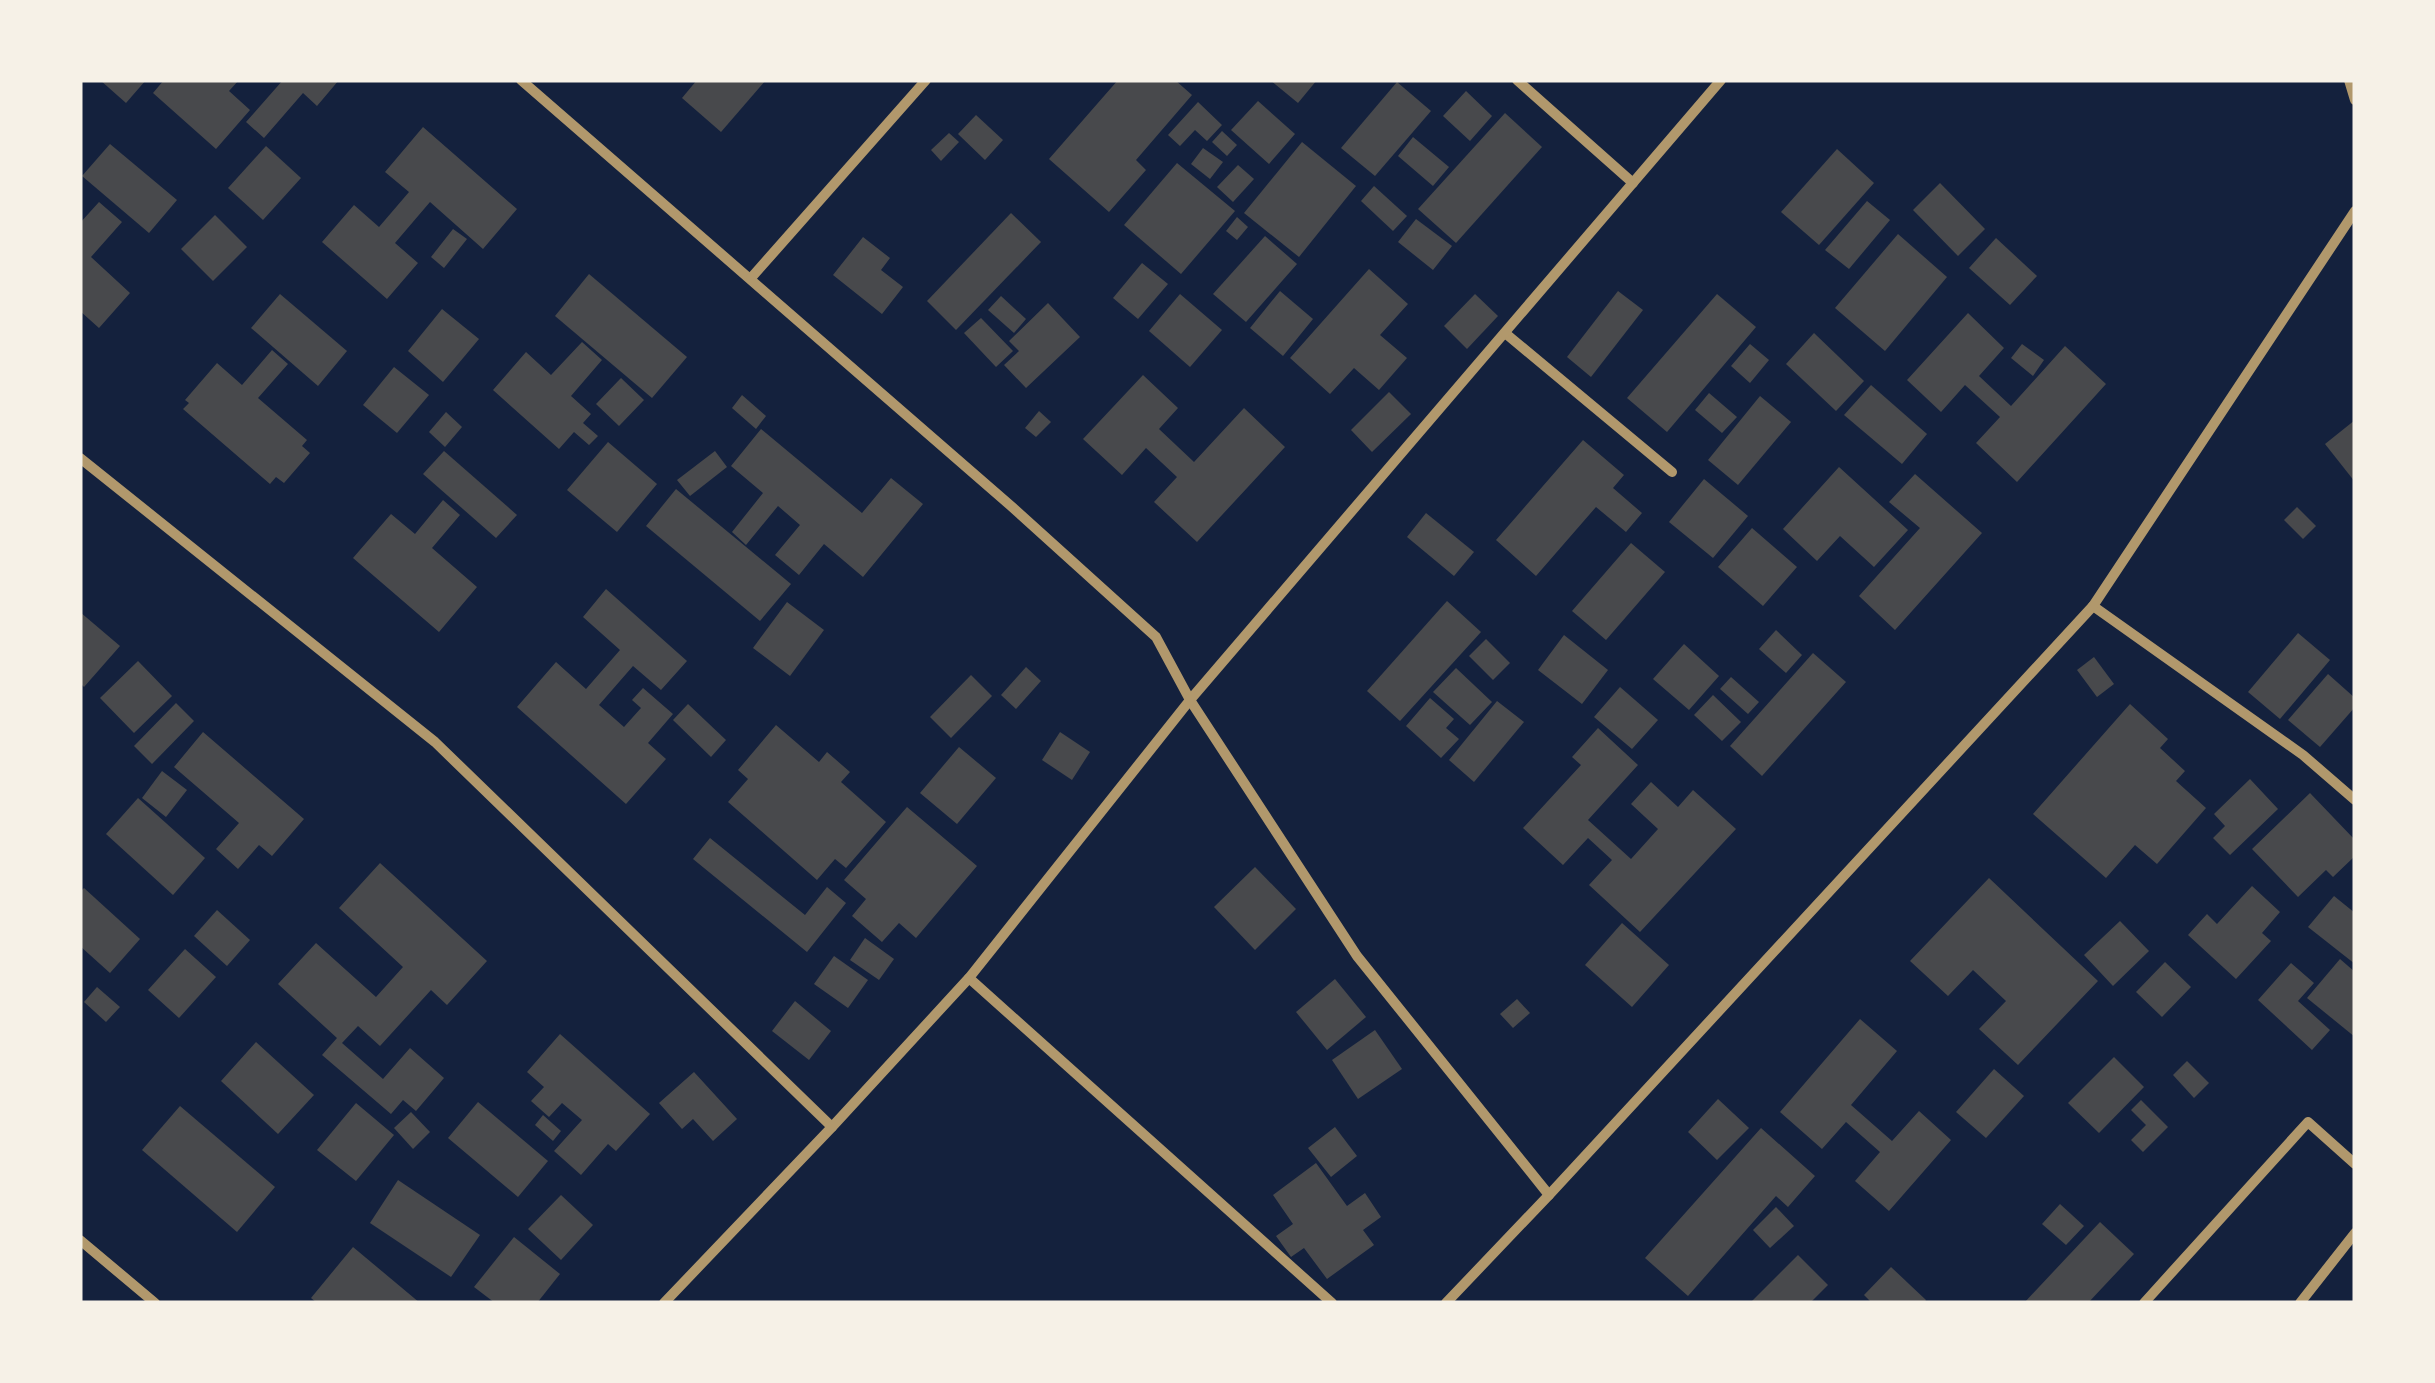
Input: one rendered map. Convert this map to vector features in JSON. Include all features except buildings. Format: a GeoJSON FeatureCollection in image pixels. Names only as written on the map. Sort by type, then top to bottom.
{"type":"FeatureCollection","features":[{"type":"Feature","properties":{"kind":"street"},"geometry":{"type":"LineString","coordinates":[[521,80],[1012,506],[1156,637],[1190,700],[1357,956],[1549,1196]]}},
{"type":"Feature","properties":{"kind":"street"},"geometry":{"type":"LineString","coordinates":[[751,278],[926,80]]}},
{"type":"Feature","properties":{"kind":"street"},"geometry":{"type":"LineString","coordinates":[[1517,80],[1633,183]]}},
{"type":"Feature","properties":{"kind":"street"},"geometry":{"type":"LineString","coordinates":[[664,1303],[969,978],[1190,700],[1721,80]]}},
{"type":"Feature","properties":{"kind":"street"},"geometry":{"type":"LineString","coordinates":[[2349,80],[2355,100]]}},
{"type":"Feature","properties":{"kind":"street"},"geometry":{"type":"LineString","coordinates":[[1446,1303],[2093,606],[2355,211]]}},
{"type":"Feature","properties":{"kind":"street"},"geometry":{"type":"LineString","coordinates":[[1505,332],[1672,472]]}},
{"type":"Feature","properties":{"kind":"street"},"geometry":{"type":"LineString","coordinates":[[80,458],[436,742],[832,1127]]}},
{"type":"Feature","properties":{"kind":"street"},"geometry":{"type":"LineString","coordinates":[[2093,606],[2303,755],[2355,800]]}},
{"type":"Feature","properties":{"kind":"street"},"geometry":{"type":"LineString","coordinates":[[969,978],[1332,1303]]}},
{"type":"Feature","properties":{"kind":"street"},"geometry":{"type":"LineString","coordinates":[[2144,1303],[2308,1122],[2355,1164]]}},
{"type":"Feature","properties":{"kind":"street"},"geometry":{"type":"LineString","coordinates":[[2300,1303],[2355,1232]]}},
{"type":"Feature","properties":{"kind":"street"},"geometry":{"type":"LineString","coordinates":[[80,1240],[155,1303]]}}]}
